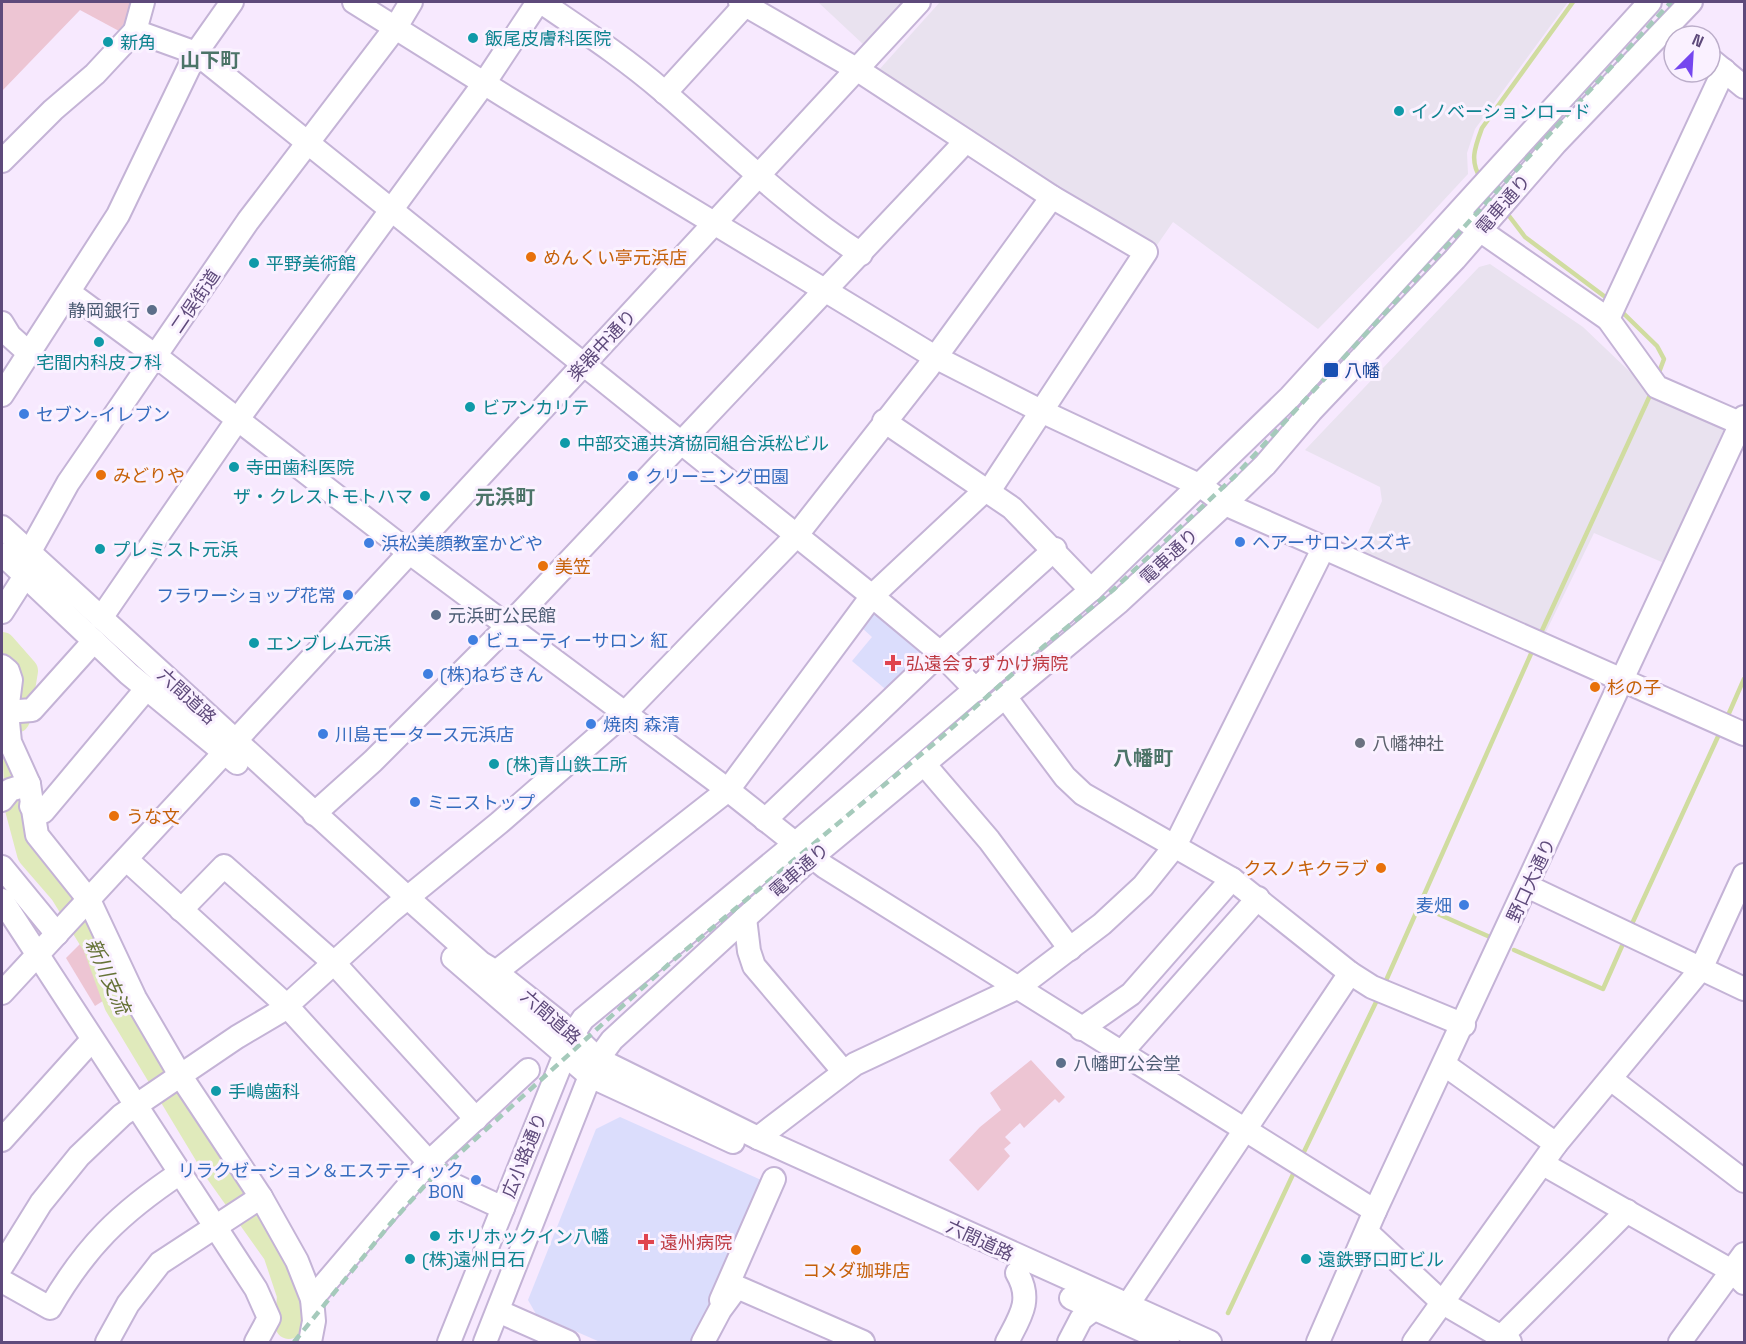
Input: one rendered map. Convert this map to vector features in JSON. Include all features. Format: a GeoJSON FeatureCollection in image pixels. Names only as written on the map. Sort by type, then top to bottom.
{"type":"FeatureCollection","features":[{"type":"Feature","properties":{"kind":"street"},"geometry":{"type":"LineString","coordinates":[[2,161],[53,110],[96,74],[135,31],[143,2]]}},
{"type":"Feature","properties":{"kind":"street"},"geometry":{"type":"LineString","coordinates":[[2,395],[70,293],[118,215],[196,53],[232,2]]}},
{"type":"Feature","properties":{"kind":"street"},"geometry":{"type":"LineString","coordinates":[[354,2],[935,357],[1041,411],[1201,486],[1225,504],[1744,735]]}},
{"type":"Feature","properties":{"kind":"street","name":"二俣街道"},"geometry":{"type":"LineString","coordinates":[[2,612],[26,576],[29,553],[68,483],[157,357],[248,221],[396,27],[411,2]]}},
{"type":"Feature","properties":{"kind":"street"},"geometry":{"type":"LineString","coordinates":[[101,618],[238,419],[484,82],[539,2],[665,93],[760,176],[815,221],[861,254]]}},
{"type":"Feature","properties":{"kind":"street","name":"楽器中通り"},"geometry":{"type":"LineString","coordinates":[[2,993],[919,2]]}},
{"type":"Feature","properties":{"kind":"street","name":"電車通り"},"geometry":{"type":"LineString","coordinates":[[1678,24],[1691,2]]}},
{"type":"Feature","properties":{"kind":"street"},"geometry":{"type":"LineString","coordinates":[[496,972],[728,790],[872,596],[980,495],[989,491],[1146,252],[1052,197],[858,70],[743,3],[665,93]]}},
{"type":"Feature","properties":{"kind":"street"},"geometry":{"type":"LineString","coordinates":[[1644,4],[1666,24]]}},
{"type":"Feature","properties":{"kind":"street","name":"電車通り"},"geometry":{"type":"LineString","coordinates":[[594,1068],[612,1040],[745,918],[804,850],[976,690],[1091,591],[1201,486],[1290,396],[1457,214],[1644,4]]}},
{"type":"Feature","properties":{"kind":"street"},"geometry":{"type":"LineString","coordinates":[[135,31],[196,53],[872,596],[940,653],[976,690]]}},
{"type":"Feature","properties":{"kind":"street","name":"電車通り"},"geometry":{"type":"LineString","coordinates":[[573,1034],[583,1019],[804,850],[925,765],[1119,602],[1265,465],[1311,411],[1479,231],[1555,144],[1662,42]]}},
{"type":"Feature","properties":{"kind":"street"},"geometry":{"type":"LineString","coordinates":[[1722,68],[1744,87]]}},
{"type":"Feature","properties":{"kind":"street"},"geometry":{"type":"LineString","coordinates":[[1608,319],[1708,84]]}},
{"type":"Feature","properties":{"kind":"street"},"geometry":{"type":"LineString","coordinates":[[314,814],[373,761],[509,625],[826,292],[966,141]]}},
{"type":"Feature","properties":{"kind":"street"},"geometry":{"type":"LineString","coordinates":[[2,1266],[41,1203],[79,1156],[135,1106],[286,1005],[402,903],[499,824],[624,713],[795,536],[935,357],[1052,197]]}},
{"type":"Feature","properties":{"kind":"street"},"geometry":{"type":"LineString","coordinates":[[1457,214],[1608,319],[1657,387],[1743,422]]}},
{"type":"Feature","properties":{"kind":"street"},"geometry":{"type":"LineString","coordinates":[[70,293],[157,357],[410,553],[728,790],[804,850],[1081,1029],[1376,1211]]}},
{"type":"Feature","properties":{"kind":"street"},"geometry":{"type":"LineString","coordinates":[[2,323],[10,336],[30,354]]}},
{"type":"Feature","properties":{"kind":"street"},"geometry":{"type":"LineString","coordinates":[[884,421],[1012,508],[1055,549],[1091,591]]}},
{"type":"Feature","properties":{"kind":"street","name":"野口大通り"},"geometry":{"type":"LineString","coordinates":[[1318,1342],[1376,1211],[1446,1065],[1743,422]]}},
{"type":"Feature","properties":{"kind":"street","name":"六間道路"},"geometry":{"type":"LineString","coordinates":[[2,527],[101,618],[231,747],[402,903],[564,1056],[758,1138],[1210,1342]]}},
{"type":"Feature","properties":{"kind":"street"},"geometry":{"type":"LineString","coordinates":[[765,819],[940,653],[1055,549]]}},
{"type":"Feature","properties":{"kind":"street"},"geometry":{"type":"LineString","coordinates":[[758,1138],[855,1064],[1018,987],[1102,924],[1143,886],[1175,846],[1323,549]]}},
{"type":"Feature","properties":{"kind":"street","name":"六間道路"},"geometry":{"type":"LineString","coordinates":[[2,554],[147,688],[231,747],[314,814],[402,903],[496,972],[573,1034],[594,1068],[1017,1273],[1168,1342]]}},
{"type":"Feature","properties":{"kind":"street"},"geometry":{"type":"LineString","coordinates":[[8,712],[32,710],[94,641]]}},
{"type":"Feature","properties":{"kind":"street"},"geometry":{"type":"LineString","coordinates":[[2,666],[8,671],[11,680],[8,712],[10,742],[19,793],[37,835],[89,900],[135,998],[180,1075],[261,1197],[297,1261],[312,1299],[315,1321],[310,1342]]}},
{"type":"Feature","properties":{"kind":"street"},"geometry":{"type":"LineString","coordinates":[[19,793],[43,812],[147,688]]}},
{"type":"Feature","properties":{"kind":"street"},"geometry":{"type":"LineString","coordinates":[[1006,698],[1065,777],[1083,794],[1232,879],[1350,973],[1382,990],[1464,1025]]}},
{"type":"Feature","properties":{"kind":"street"},"geometry":{"type":"LineString","coordinates":[[925,765],[989,840],[1070,949]]}},
{"type":"Feature","properties":{"kind":"street"},"geometry":{"type":"LineString","coordinates":[[127,860],[286,1005],[447,1182],[503,1208]]}},
{"type":"Feature","properties":{"kind":"street"},"geometry":{"type":"LineString","coordinates":[[181,910],[224,866],[334,963],[476,1119]]}},
{"type":"Feature","properties":{"kind":"street"},"geometry":{"type":"LineString","coordinates":[[2,867],[62,928]]}},
{"type":"Feature","properties":{"kind":"street"},"geometry":{"type":"LineString","coordinates":[[1414,1342],[1556,1144],[1612,1080],[1701,969],[1744,875]]}},
{"type":"Feature","properties":{"kind":"street"},"geometry":{"type":"LineString","coordinates":[[1081,1029],[1131,994],[1232,879]]}},
{"type":"Feature","properties":{"kind":"street"},"geometry":{"type":"LineString","coordinates":[[1528,887],[1744,988]]}},
{"type":"Feature","properties":{"kind":"street"},"geometry":{"type":"LineString","coordinates":[[1121,1053],[1258,898]]}},
{"type":"Feature","properties":{"kind":"street"},"geometry":{"type":"LineString","coordinates":[[2,900],[135,1106],[218,1227],[256,1289],[269,1318],[256,1342]]}},
{"type":"Feature","properties":{"kind":"street"},"geometry":{"type":"LineString","coordinates":[[745,918],[749,951],[754,966],[844,1072]]}},
{"type":"Feature","properties":{"kind":"street"},"geometry":{"type":"LineString","coordinates":[[1127,1306],[1350,973]]}},
{"type":"Feature","properties":{"kind":"street","name":"広小路通り"},"geometry":{"type":"LineString","coordinates":[[449,1342],[573,1034]]}},
{"type":"Feature","properties":{"kind":"street"},"geometry":{"type":"LineString","coordinates":[[2,1140],[92,1040]]}},
{"type":"Feature","properties":{"kind":"street"},"geometry":{"type":"LineString","coordinates":[[1446,1065],[1556,1144]]}},
{"type":"Feature","properties":{"kind":"street","name":"広小路通り"},"geometry":{"type":"LineString","coordinates":[[485,1342],[594,1068]]}},
{"type":"Feature","properties":{"kind":"street"},"geometry":{"type":"LineString","coordinates":[[312,1299],[429,1163],[528,1070]]}},
{"type":"Feature","properties":{"kind":"street"},"geometry":{"type":"LineString","coordinates":[[1612,1080],[1744,1181]]}},
{"type":"Feature","properties":{"kind":"street"},"geometry":{"type":"LineString","coordinates":[[1543,1164],[1740,1269],[1680,1342]]}},
{"type":"Feature","properties":{"kind":"street"},"geometry":{"type":"LineString","coordinates":[[2,1281],[50,1308],[68,1277],[94,1243],[137,1202],[180,1173]]}},
{"type":"Feature","properties":{"kind":"street"},"geometry":{"type":"LineString","coordinates":[[720,1310],[721,1299],[774,1179]]}},
{"type":"Feature","properties":{"kind":"street"},"geometry":{"type":"LineString","coordinates":[[107,1342],[129,1304],[159,1263],[218,1227],[261,1197]]}},
{"type":"Feature","properties":{"kind":"street"},"geometry":{"type":"LineString","coordinates":[[1368,1233],[1443,1304],[1505,1340],[1560,1279],[1628,1211]]}},
{"type":"Feature","properties":{"kind":"street"},"geometry":{"type":"LineString","coordinates":[[1007,1342],[1026,1298],[1023,1283],[1017,1273]]}},
{"type":"Feature","properties":{"kind":"street"},"geometry":{"type":"LineString","coordinates":[[703,1342],[720,1310],[737,1287],[863,1342]]}},
{"type":"Feature","properties":{"kind":"street"},"geometry":{"type":"LineString","coordinates":[[1069,1342],[1081,1319],[1095,1309]]}},
{"type":"Feature","properties":{"kind":"street"},"geometry":{"type":"LineString","coordinates":[[498,1311],[568,1342]]}},
{"type":"Feature","properties":{"kind":"shaded area"},"geometry":{"type":"Polygon","coordinates":[[[2,2],[130,2],[129,16],[119,31],[80,10],[2,91],[2,2]]]}},
{"type":"Feature","properties":{"kind":"shaded area"},"geometry":{"type":"Polygon","coordinates":[[[818,2],[903,2],[864,45],[818,2]]]}},
{"type":"Feature","properties":{"kind":"shaded area"},"geometry":{"type":"Polygon","coordinates":[[[940,2],[1568,2],[1475,129],[1467,153],[1468,174],[1318,329],[1173,222],[1155,248],[877,72],[940,2]]]}},
{"type":"Feature","properties":{"kind":"shaded area"},"geometry":{"type":"Polygon","coordinates":[[[1490,264],[1583,327],[1649,390],[1725,427],[1664,563],[1594,533],[1542,640],[1357,557],[1382,501],[1380,487],[1305,450],[1479,267],[1490,264]]]}},
{"type":"Feature","properties":{"kind":"shaded area"},"geometry":{"type":"Polygon","coordinates":[[[873,611],[927,655],[890,693],[852,661],[872,637],[861,627],[873,611]]]}},
{"type":"Feature","properties":{"kind":"shaded area"},"geometry":{"type":"Polygon","coordinates":[[[83,941],[109,997],[95,1006],[66,958],[83,941]]]}},
{"type":"Feature","properties":{"kind":"shaded area"},"geometry":{"type":"Polygon","coordinates":[[[1031,1060],[1065,1097],[1059,1103],[1055,1099],[1024,1128],[1020,1123],[1005,1137],[1011,1143],[1004,1149],[1010,1156],[978,1191],[949,1160],[980,1127],[1001,1110],[990,1093],[1031,1060]]]}},
{"type":"Feature","properties":{"kind":"shaded area","name":"遠州病院"},"geometry":{"type":"Polygon","coordinates":[[[620,1117],[768,1183],[694,1342],[600,1342],[536,1314],[528,1300],[596,1129],[620,1117]]]}},
{"type":"Feature","properties":{"kind":"waterway"},"geometry":{"type":"LineString","coordinates":[[1481,179],[1474,160],[1475,148],[1482,128],[1573,2]]}},
{"type":"Feature","properties":{"kind":"waterway"},"geometry":{"type":"LineString","coordinates":[[1506,212],[1525,237],[1608,299]]}},
{"type":"Feature","properties":{"kind":"waterway"},"geometry":{"type":"LineString","coordinates":[[1619,309],[1657,346],[1664,359],[1658,375]]}},
{"type":"Feature","properties":{"kind":"waterway"},"geometry":{"type":"LineString","coordinates":[[1539,637],[1652,391]]}},
{"type":"Feature","properties":{"kind":"waterway","name":"新川支流"},"geometry":{"type":"LineString","coordinates":[[2,646],[24,671],[16,719]]}},
{"type":"Feature","properties":{"kind":"waterway"},"geometry":{"type":"LineString","coordinates":[[1384,985],[1534,647]]}},
{"type":"Feature","properties":{"kind":"waterway"},"geometry":{"type":"LineString","coordinates":[[1726,720],[1744,679]]}},
{"type":"Feature","properties":{"kind":"waterway"},"geometry":{"type":"LineString","coordinates":[[1631,926],[1721,730]]}},
{"type":"Feature","properties":{"kind":"waterway","name":"新川支流"},"geometry":{"type":"LineString","coordinates":[[17,762],[19,809],[31,854],[63,891],[97,946],[118,1004],[218,1170],[277,1253],[291,1295],[289,1325]]}},
{"type":"Feature","properties":{"kind":"waterway"},"geometry":{"type":"LineString","coordinates":[[1429,910],[1490,937]]}},
{"type":"Feature","properties":{"kind":"waterway"},"geometry":{"type":"LineString","coordinates":[[1514,950],[1603,989],[1622,946]]}},
{"type":"Feature","properties":{"kind":"waterway"},"geometry":{"type":"LineString","coordinates":[[1301,1158],[1378,998]]}},
{"type":"Feature","properties":{"kind":"waterway"},"geometry":{"type":"LineString","coordinates":[[1228,1313],[1296,1168]]}},
{"type":"Feature","properties":{"kind":"railway"},"geometry":{"type":"LineString","coordinates":[[294,1342],[391,1223],[428,1182],[670,963],[936,742],[1044,646],[1113,590],[1235,476],[1671,2]]}},
{"type":"Feature","properties":{"kind":"place","name":"飯尾皮膚科医院"},"geometry":{"type":"Point","coordinates":[473,38]}},
{"type":"Feature","properties":{"kind":"place","name":"新角"},"geometry":{"type":"Point","coordinates":[108,42]}},
{"type":"Feature","properties":{"kind":"place","name":"イノベーションロード"},"geometry":{"type":"Point","coordinates":[1399,111]}},
{"type":"Feature","properties":{"kind":"place","name":"めんくい亭元浜店"},"geometry":{"type":"Point","coordinates":[531,257]}},
{"type":"Feature","properties":{"kind":"place","name":"平野美術館"},"geometry":{"type":"Point","coordinates":[254,263]}},
{"type":"Feature","properties":{"kind":"place","name":"静岡銀行"},"geometry":{"type":"Point","coordinates":[152,310]}},
{"type":"Feature","properties":{"kind":"place","name":"宅間内科皮フ科"},"geometry":{"type":"Point","coordinates":[99,342]}},
{"type":"Feature","properties":{"kind":"place","name":"八幡"},"geometry":{"type":"Point","coordinates":[1331,370]}},
{"type":"Feature","properties":{"kind":"place","name":"ビアンカリテ"},"geometry":{"type":"Point","coordinates":[470,407]}},
{"type":"Feature","properties":{"kind":"place","name":"セブン-イレブン"},"geometry":{"type":"Point","coordinates":[24,414]}},
{"type":"Feature","properties":{"kind":"place","name":"中部交通共済協同組合浜松ビル"},"geometry":{"type":"Point","coordinates":[565,443]}},
{"type":"Feature","properties":{"kind":"place","name":"寺田歯科医院"},"geometry":{"type":"Point","coordinates":[234,467]}},
{"type":"Feature","properties":{"kind":"place","name":"みどりや"},"geometry":{"type":"Point","coordinates":[101,475]}},
{"type":"Feature","properties":{"kind":"place","name":"クリーニング田園"},"geometry":{"type":"Point","coordinates":[633,476]}},
{"type":"Feature","properties":{"kind":"place","name":"ザ・クレストモトハマ"},"geometry":{"type":"Point","coordinates":[425,496]}},
{"type":"Feature","properties":{"kind":"place","name":"ヘアーサロンスズキ"},"geometry":{"type":"Point","coordinates":[1240,542]}},
{"type":"Feature","properties":{"kind":"place","name":"浜松美顔教室かどや"},"geometry":{"type":"Point","coordinates":[369,543]}},
{"type":"Feature","properties":{"kind":"place","name":"プレミスト元浜"},"geometry":{"type":"Point","coordinates":[100,549]}},
{"type":"Feature","properties":{"kind":"place","name":"美笠"},"geometry":{"type":"Point","coordinates":[543,566]}},
{"type":"Feature","properties":{"kind":"place","name":"フラワーショップ花常"},"geometry":{"type":"Point","coordinates":[348,595]}},
{"type":"Feature","properties":{"kind":"place","name":"元浜町公民館"},"geometry":{"type":"Point","coordinates":[436,615]}},
{"type":"Feature","properties":{"kind":"place","name":"ビューティーサロン 紅"},"geometry":{"type":"Point","coordinates":[473,640]}},
{"type":"Feature","properties":{"kind":"place","name":"エンブレム元浜"},"geometry":{"type":"Point","coordinates":[254,643]}},
{"type":"Feature","properties":{"kind":"place","name":"弘遠会すずかけ病院"},"geometry":{"type":"Point","coordinates":[893,663]}},
{"type":"Feature","properties":{"kind":"place","name":"(株)ねぢきん"},"geometry":{"type":"Point","coordinates":[428,674]}},
{"type":"Feature","properties":{"kind":"place","name":"杉の子"},"geometry":{"type":"Point","coordinates":[1595,687]}},
{"type":"Feature","properties":{"kind":"place","name":"焼肉 森清"},"geometry":{"type":"Point","coordinates":[591,724]}},
{"type":"Feature","properties":{"kind":"place","name":"川島モータース元浜店"},"geometry":{"type":"Point","coordinates":[323,734]}},
{"type":"Feature","properties":{"kind":"place","name":"八幡神社"},"geometry":{"type":"Point","coordinates":[1360,743]}},
{"type":"Feature","properties":{"kind":"place","name":"(株)青山鉄工所"},"geometry":{"type":"Point","coordinates":[494,764]}},
{"type":"Feature","properties":{"kind":"place","name":"ミニストップ"},"geometry":{"type":"Point","coordinates":[415,802]}},
{"type":"Feature","properties":{"kind":"place","name":"うな文"},"geometry":{"type":"Point","coordinates":[114,816]}},
{"type":"Feature","properties":{"kind":"place","name":"クスノキクラブ"},"geometry":{"type":"Point","coordinates":[1381,868]}},
{"type":"Feature","properties":{"kind":"place","name":"麦畑"},"geometry":{"type":"Point","coordinates":[1464,905]}},
{"type":"Feature","properties":{"kind":"place","name":"八幡町公会堂"},"geometry":{"type":"Point","coordinates":[1061,1063]}},
{"type":"Feature","properties":{"kind":"place","name":"手嶋歯科"},"geometry":{"type":"Point","coordinates":[216,1091]}},
{"type":"Feature","properties":{"kind":"place","name":"リラクゼーション＆エステティック BON"},"geometry":{"type":"Point","coordinates":[476,1180]}},
{"type":"Feature","properties":{"kind":"place","name":"ホリホックイン八幡"},"geometry":{"type":"Point","coordinates":[435,1236]}},
{"type":"Feature","properties":{"kind":"place","name":"遠州病院"},"geometry":{"type":"Point","coordinates":[646,1242]}},
{"type":"Feature","properties":{"kind":"place","name":"コメダ珈琲店"},"geometry":{"type":"Point","coordinates":[856,1250]}},
{"type":"Feature","properties":{"kind":"place","name":"(株)遠州日石"},"geometry":{"type":"Point","coordinates":[410,1259]}},
{"type":"Feature","properties":{"kind":"place","name":"遠鉄野口町ビル"},"geometry":{"type":"Point","coordinates":[1306,1259]}},
{"type":"Feature","properties":{"kind":"district","name":"山下町"},"geometry":{"type":"Point","coordinates":[210,60]}},
{"type":"Feature","properties":{"kind":"district","name":"元浜町"},"geometry":{"type":"Point","coordinates":[505,497]}},
{"type":"Feature","properties":{"kind":"district","name":"八幡町"},"geometry":{"type":"Point","coordinates":[1143,758]}}]}
